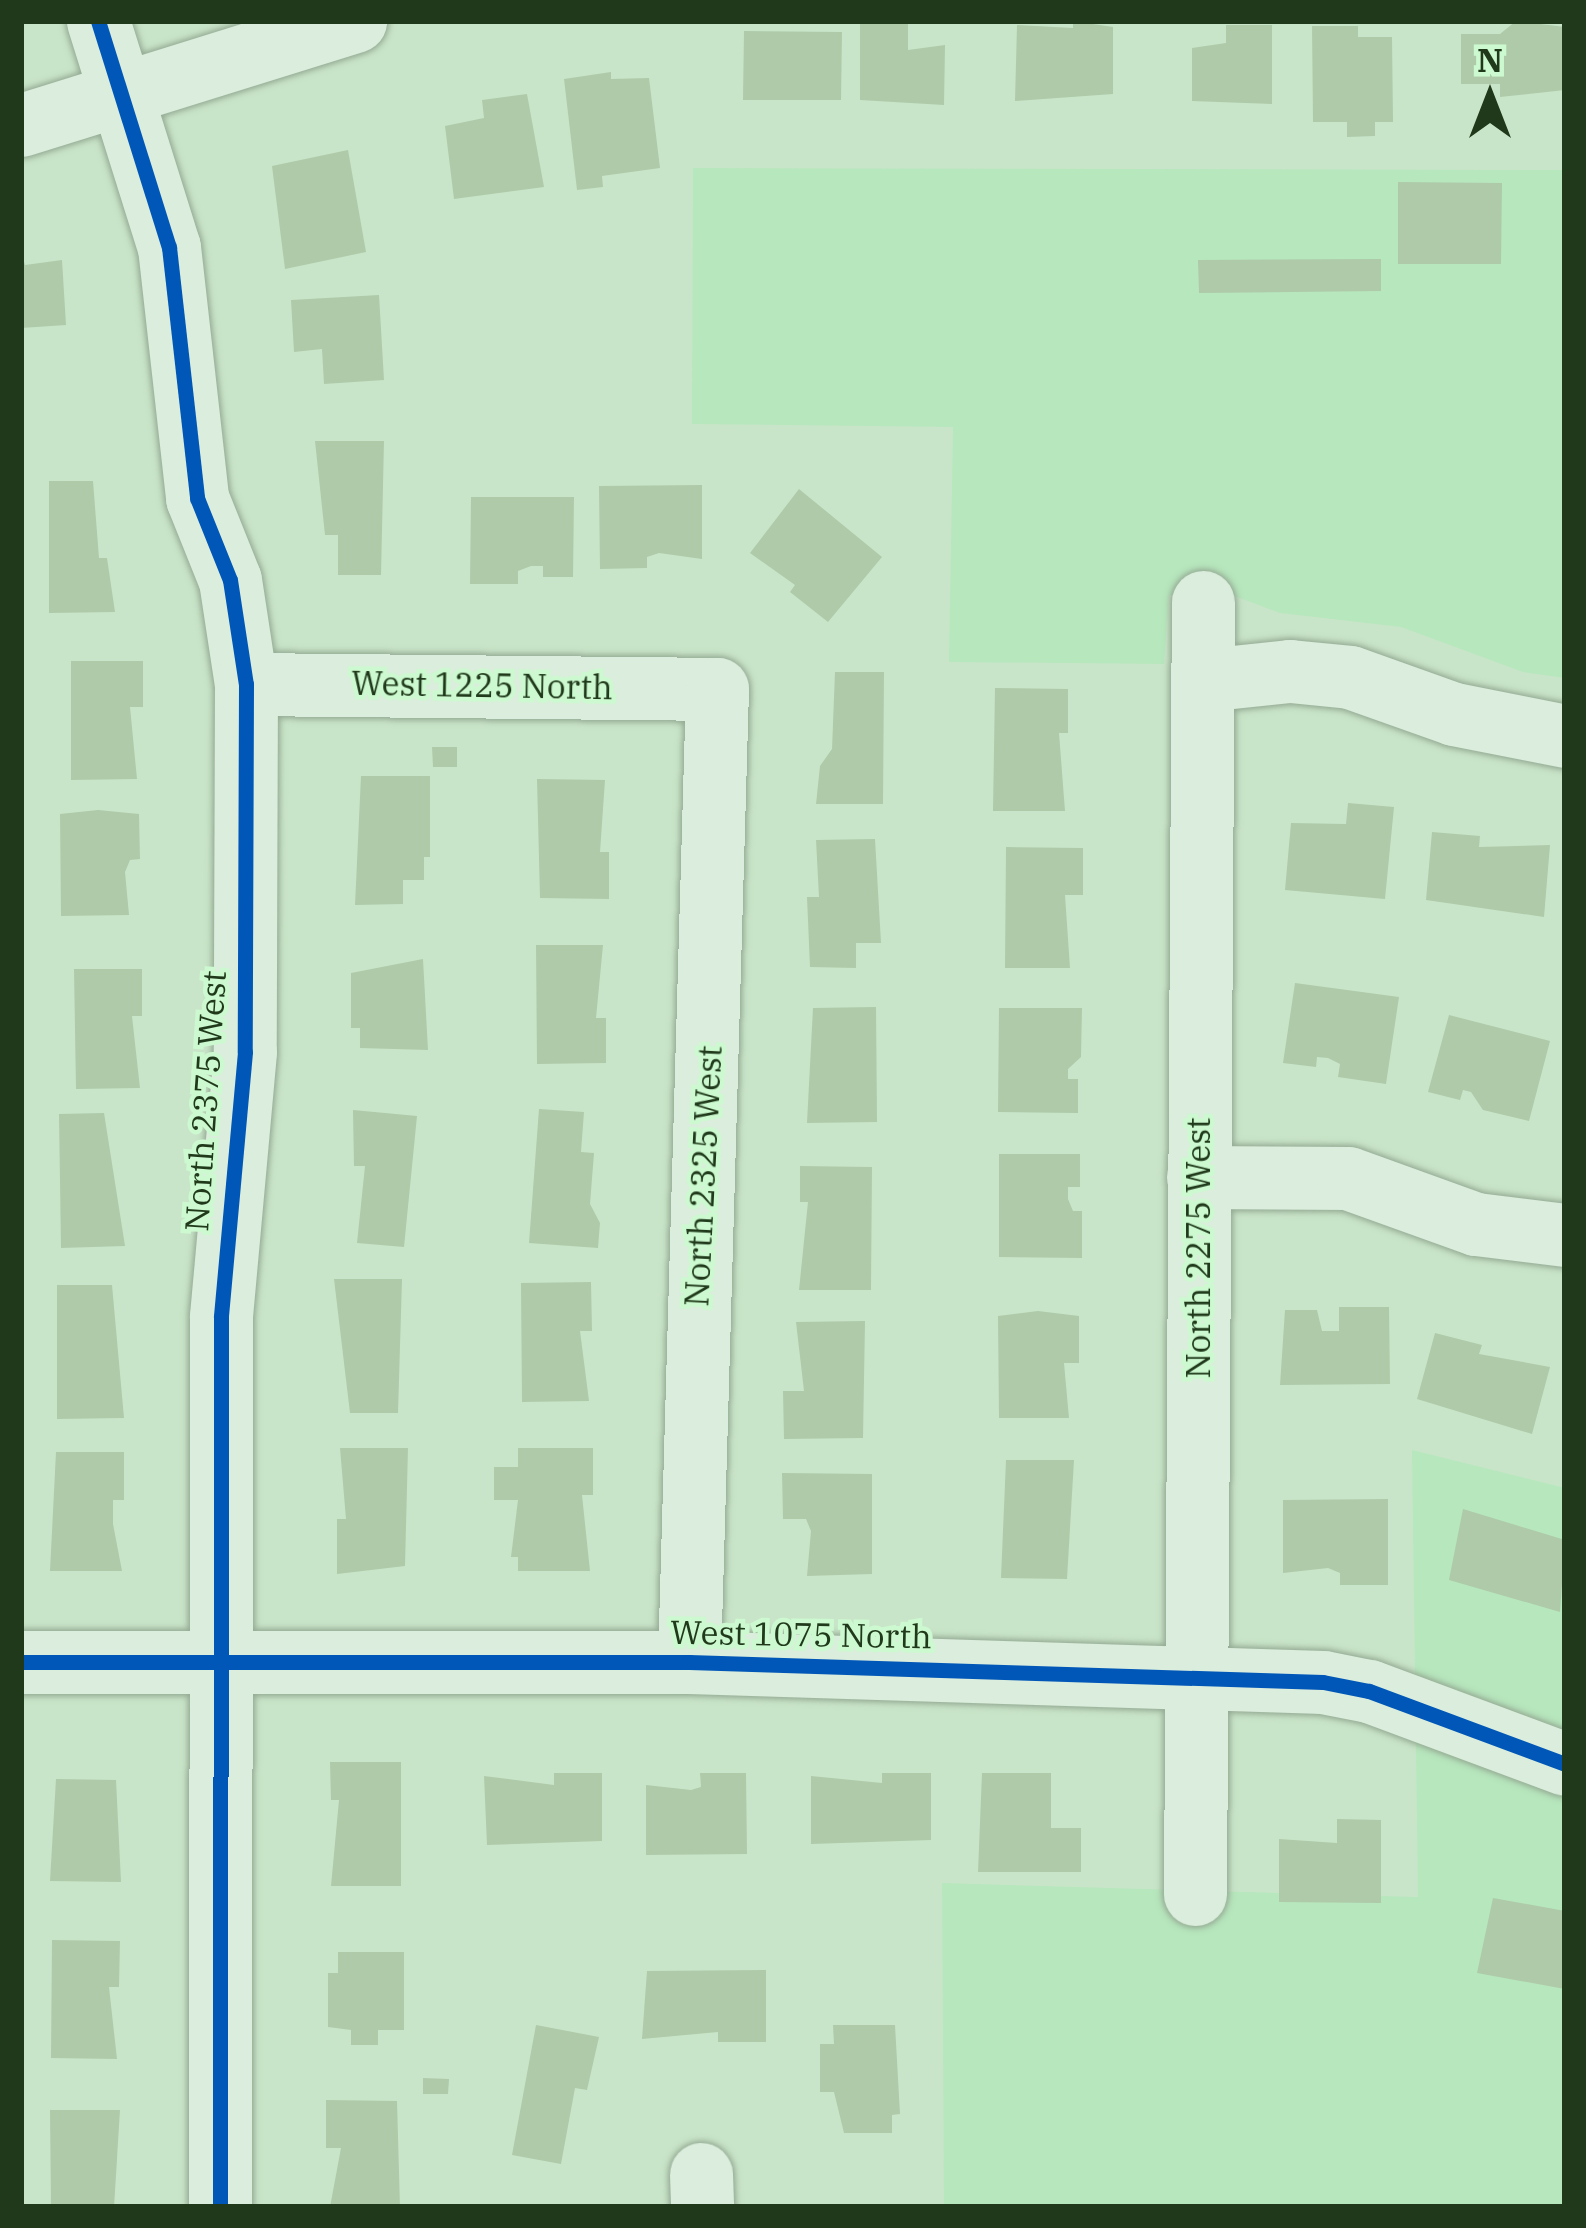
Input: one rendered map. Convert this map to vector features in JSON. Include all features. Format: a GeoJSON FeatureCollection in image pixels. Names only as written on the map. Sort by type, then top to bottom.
{"type":"FeatureCollection","features":[{"type":"Feature","properties":{"kind":"street","name":"North 2375 West"},"geometry":{"type":"LineString","coordinates":[[98,21],[169,247],[197,498],[234,597],[246,684],[244,1052],[221,1317],[220,2207]]}},
{"type":"Feature","properties":{"kind":"street"},"geometry":{"type":"LineString","coordinates":[[21,125],[120,98],[355,21]]}},
{"type":"Feature","properties":{"kind":"street","name":"North 2275 West"},"geometry":{"type":"LineString","coordinates":[[1195,1894],[1203,602]]}},
{"type":"Feature","properties":{"kind":"street"},"geometry":{"type":"LineString","coordinates":[[1204,680],[1290,671],[1350,677],[1454,714],[1565,736]]}},
{"type":"Feature","properties":{"kind":"street","name":"West 1225 North"},"geometry":{"type":"LineString","coordinates":[[246,684],[717,689]]}},
{"type":"Feature","properties":{"kind":"street","name":"North 2325 West"},"geometry":{"type":"LineString","coordinates":[[689,1662],[717,689]]}},
{"type":"Feature","properties":{"kind":"street"},"geometry":{"type":"LineString","coordinates":[[1198,1177],[1348,1178],[1476,1224],[1565,1235]]}},
{"type":"Feature","properties":{"kind":"street","name":"West 1075 North"},"geometry":{"type":"LineString","coordinates":[[21,1662],[689,1662],[1196,1677],[1370,1691],[1565,1764]]}},
{"type":"Feature","properties":{"kind":"green space"},"geometry":{"type":"Polygon","coordinates":[[[693,168],[1565,170],[1565,678],[1523,672],[1401,627],[1280,613],[1229,594],[1169,595],[1164,664],[949,662],[953,427],[692,424],[693,168]]]}},
{"type":"Feature","properties":{"kind":"green space"},"geometry":{"type":"Polygon","coordinates":[[[1412,1450],[1565,1488],[1565,2207],[944,2207],[942,1883],[1418,1897],[1412,1450]]]}},
{"type":"Feature","properties":{"kind":"building"},"geometry":{"type":"Polygon","coordinates":[[[1073,21],[1113,27],[1113,94],[1015,101],[1017,25],[1073,28],[1073,21]]]}},
{"type":"Feature","properties":{"kind":"building"},"geometry":{"type":"Polygon","coordinates":[[[1516,21],[1565,27],[1565,90],[1500,97],[1500,84],[1461,84],[1461,34],[1500,34],[1516,21]]]}},
{"type":"Feature","properties":{"kind":"building"},"geometry":{"type":"Polygon","coordinates":[[[860,22],[908,22],[908,50],[945,45],[944,105],[860,100],[860,22]]]}},
{"type":"Feature","properties":{"kind":"building"},"geometry":{"type":"Polygon","coordinates":[[[1226,25],[1272,25],[1272,104],[1192,101],[1192,48],[1226,43],[1226,25]]]}},
{"type":"Feature","properties":{"kind":"building"},"geometry":{"type":"Polygon","coordinates":[[[1312,26],[1358,26],[1358,37],[1392,37],[1393,122],[1375,122],[1375,136],[1347,137],[1347,122],[1313,122],[1312,26]]]}},
{"type":"Feature","properties":{"kind":"building"},"geometry":{"type":"Polygon","coordinates":[[[744,31],[842,32],[841,100],[743,100],[744,31]]]}},
{"type":"Feature","properties":{"kind":"building"},"geometry":{"type":"Polygon","coordinates":[[[611,72],[611,79],[649,78],[660,168],[602,176],[603,187],[577,190],[564,79],[611,72]]]}},
{"type":"Feature","properties":{"kind":"building"},"geometry":{"type":"Polygon","coordinates":[[[527,94],[544,187],[454,199],[445,126],[484,118],[482,100],[527,94]]]}},
{"type":"Feature","properties":{"kind":"building"},"geometry":{"type":"Polygon","coordinates":[[[348,150],[366,252],[285,269],[272,166],[348,150]]]}},
{"type":"Feature","properties":{"kind":"building"},"geometry":{"type":"Polygon","coordinates":[[[1398,182],[1502,183],[1501,264],[1398,264],[1398,182]]]}},
{"type":"Feature","properties":{"kind":"building"},"geometry":{"type":"Polygon","coordinates":[[[21,251],[25,265],[62,260],[66,325],[21,328],[21,251]]]}},
{"type":"Feature","properties":{"kind":"building"},"geometry":{"type":"Polygon","coordinates":[[[1381,259],[1381,291],[1199,293],[1198,260],[1381,259]]]}},
{"type":"Feature","properties":{"kind":"building"},"geometry":{"type":"Polygon","coordinates":[[[379,295],[384,380],[324,384],[322,349],[294,352],[291,300],[379,295]]]}},
{"type":"Feature","properties":{"kind":"building"},"geometry":{"type":"Polygon","coordinates":[[[315,441],[384,441],[381,575],[338,575],[338,535],[325,535],[315,441]]]}},
{"type":"Feature","properties":{"kind":"building"},"geometry":{"type":"Polygon","coordinates":[[[49,481],[93,481],[99,558],[107,558],[115,612],[49,613],[49,481]]]}},
{"type":"Feature","properties":{"kind":"building"},"geometry":{"type":"Polygon","coordinates":[[[702,485],[702,559],[659,553],[647,557],[647,568],[600,569],[599,486],[702,485]]]}},
{"type":"Feature","properties":{"kind":"building"},"geometry":{"type":"Polygon","coordinates":[[[799,489],[882,557],[828,622],[790,592],[795,585],[750,553],[799,489]]]}},
{"type":"Feature","properties":{"kind":"building"},"geometry":{"type":"Polygon","coordinates":[[[471,497],[574,497],[573,577],[543,577],[543,566],[531,566],[518,571],[518,584],[470,584],[471,497]]]}},
{"type":"Feature","properties":{"kind":"building"},"geometry":{"type":"Polygon","coordinates":[[[71,661],[143,661],[143,707],[130,707],[137,779],[71,780],[71,661]]]}},
{"type":"Feature","properties":{"kind":"building"},"geometry":{"type":"Polygon","coordinates":[[[835,672],[884,672],[883,804],[816,804],[820,766],[832,749],[835,672]]]}},
{"type":"Feature","properties":{"kind":"building"},"geometry":{"type":"Polygon","coordinates":[[[995,688],[1068,689],[1068,733],[1059,733],[1065,811],[993,811],[995,688]]]}},
{"type":"Feature","properties":{"kind":"building"},"geometry":{"type":"Polygon","coordinates":[[[432,747],[457,747],[457,767],[433,767],[432,747]]]}},
{"type":"Feature","properties":{"kind":"building"},"geometry":{"type":"Polygon","coordinates":[[[361,776],[430,776],[430,857],[424,857],[424,880],[403,880],[403,904],[355,905],[361,776]]]}},
{"type":"Feature","properties":{"kind":"building"},"geometry":{"type":"Polygon","coordinates":[[[537,779],[605,780],[600,852],[609,852],[609,899],[540,898],[537,779]]]}},
{"type":"Feature","properties":{"kind":"building"},"geometry":{"type":"Polygon","coordinates":[[[1348,803],[1394,807],[1385,899],[1285,890],[1291,823],[1346,824],[1348,803]]]}},
{"type":"Feature","properties":{"kind":"building"},"geometry":{"type":"Polygon","coordinates":[[[98,810],[139,814],[140,859],[130,860],[125,872],[129,915],[61,916],[60,814],[98,810]]]}},
{"type":"Feature","properties":{"kind":"building"},"geometry":{"type":"Polygon","coordinates":[[[1432,832],[1480,836],[1479,847],[1550,845],[1544,917],[1426,900],[1432,832]]]}},
{"type":"Feature","properties":{"kind":"building"},"geometry":{"type":"Polygon","coordinates":[[[875,839],[881,943],[856,943],[856,968],[810,967],[807,897],[819,897],[816,840],[875,839]]]}},
{"type":"Feature","properties":{"kind":"building"},"geometry":{"type":"Polygon","coordinates":[[[1006,847],[1083,848],[1083,895],[1065,895],[1070,968],[1005,968],[1006,847]]]}},
{"type":"Feature","properties":{"kind":"building"},"geometry":{"type":"Polygon","coordinates":[[[536,945],[603,945],[596,1018],[606,1018],[606,1063],[537,1064],[536,945]]]}},
{"type":"Feature","properties":{"kind":"building"},"geometry":{"type":"Polygon","coordinates":[[[423,959],[428,1050],[360,1048],[360,1028],[351,1028],[351,973],[423,959]]]}},
{"type":"Feature","properties":{"kind":"building"},"geometry":{"type":"Polygon","coordinates":[[[74,969],[142,969],[142,1016],[132,1016],[140,1088],[76,1089],[74,969]]]}},
{"type":"Feature","properties":{"kind":"building"},"geometry":{"type":"Polygon","coordinates":[[[1295,983],[1399,997],[1386,1084],[1338,1077],[1340,1064],[1328,1058],[1317,1057],[1316,1067],[1283,1063],[1295,983]]]}},
{"type":"Feature","properties":{"kind":"building"},"geometry":{"type":"Polygon","coordinates":[[[876,1007],[877,1122],[807,1123],[813,1008],[876,1007]]]}},
{"type":"Feature","properties":{"kind":"building"},"geometry":{"type":"Polygon","coordinates":[[[999,1008],[1082,1008],[1081,1057],[1068,1069],[1068,1079],[1078,1079],[1078,1113],[998,1112],[999,1008]]]}},
{"type":"Feature","properties":{"kind":"building"},"geometry":{"type":"Polygon","coordinates":[[[1449,1015],[1550,1041],[1529,1121],[1483,1110],[1471,1092],[1463,1090],[1460,1100],[1428,1092],[1449,1015]]]}},
{"type":"Feature","properties":{"kind":"building"},"geometry":{"type":"Polygon","coordinates":[[[539,1109],[584,1112],[581,1152],[594,1153],[590,1204],[600,1223],[598,1248],[529,1243],[539,1109]]]}},
{"type":"Feature","properties":{"kind":"building"},"geometry":{"type":"Polygon","coordinates":[[[353,1110],[417,1116],[404,1247],[357,1243],[365,1166],[354,1166],[353,1110]]]}},
{"type":"Feature","properties":{"kind":"building"},"geometry":{"type":"Polygon","coordinates":[[[104,1113],[125,1246],[61,1248],[59,1114],[104,1113]]]}},
{"type":"Feature","properties":{"kind":"building"},"geometry":{"type":"Polygon","coordinates":[[[999,1154],[1080,1154],[1080,1187],[1068,1187],[1068,1199],[1073,1211],[1082,1211],[1082,1258],[999,1257],[999,1154]]]}},
{"type":"Feature","properties":{"kind":"building"},"geometry":{"type":"Polygon","coordinates":[[[800,1166],[872,1167],[871,1290],[799,1290],[808,1202],[800,1202],[800,1166]]]}},
{"type":"Feature","properties":{"kind":"building"},"geometry":{"type":"Polygon","coordinates":[[[334,1279],[402,1279],[398,1413],[350,1413],[334,1279]]]}},
{"type":"Feature","properties":{"kind":"building"},"geometry":{"type":"Polygon","coordinates":[[[591,1282],[592,1331],[580,1331],[589,1401],[522,1402],[521,1283],[591,1282]]]}},
{"type":"Feature","properties":{"kind":"building"},"geometry":{"type":"Polygon","coordinates":[[[57,1285],[112,1285],[124,1418],[57,1419],[57,1285]]]}},
{"type":"Feature","properties":{"kind":"building"},"geometry":{"type":"Polygon","coordinates":[[[1339,1307],[1389,1307],[1390,1384],[1280,1385],[1285,1310],[1317,1310],[1322,1331],[1339,1331],[1339,1307]]]}},
{"type":"Feature","properties":{"kind":"building"},"geometry":{"type":"Polygon","coordinates":[[[1038,1311],[1079,1316],[1079,1363],[1064,1363],[1069,1418],[999,1418],[998,1316],[1038,1311]]]}},
{"type":"Feature","properties":{"kind":"building"},"geometry":{"type":"Polygon","coordinates":[[[865,1321],[863,1438],[784,1439],[783,1391],[804,1391],[796,1322],[865,1321]]]}},
{"type":"Feature","properties":{"kind":"building"},"geometry":{"type":"Polygon","coordinates":[[[1435,1333],[1482,1345],[1479,1354],[1550,1367],[1532,1434],[1417,1399],[1435,1333]]]}},
{"type":"Feature","properties":{"kind":"building"},"geometry":{"type":"Polygon","coordinates":[[[340,1448],[408,1448],[405,1566],[337,1574],[337,1519],[346,1519],[340,1448]]]}},
{"type":"Feature","properties":{"kind":"building"},"geometry":{"type":"Polygon","coordinates":[[[518,1448],[593,1448],[593,1495],[582,1495],[590,1571],[518,1571],[518,1557],[511,1557],[518,1500],[494,1500],[494,1467],[518,1467],[518,1448]]]}},
{"type":"Feature","properties":{"kind":"building"},"geometry":{"type":"Polygon","coordinates":[[[56,1452],[124,1452],[124,1500],[113,1500],[122,1571],[50,1571],[56,1452]]]}},
{"type":"Feature","properties":{"kind":"building"},"geometry":{"type":"Polygon","coordinates":[[[1006,1460],[1074,1460],[1067,1579],[1001,1578],[1006,1460]]]}},
{"type":"Feature","properties":{"kind":"building"},"geometry":{"type":"Polygon","coordinates":[[[782,1473],[872,1474],[872,1574],[807,1576],[811,1531],[806,1519],[783,1519],[782,1473]]]}},
{"type":"Feature","properties":{"kind":"building"},"geometry":{"type":"Polygon","coordinates":[[[1388,1499],[1388,1585],[1340,1585],[1340,1573],[1328,1568],[1283,1573],[1283,1500],[1388,1499]]]}},
{"type":"Feature","properties":{"kind":"building"},"geometry":{"type":"Polygon","coordinates":[[[1463,1509],[1565,1540],[1560,1612],[1449,1580],[1463,1509]]]}},
{"type":"Feature","properties":{"kind":"building"},"geometry":{"type":"Polygon","coordinates":[[[330,1762],[401,1762],[401,1886],[331,1886],[339,1800],[331,1800],[330,1762]]]}},
{"type":"Feature","properties":{"kind":"building"},"geometry":{"type":"Polygon","coordinates":[[[554,1773],[602,1773],[602,1841],[487,1845],[484,1776],[554,1785],[554,1773]]]}},
{"type":"Feature","properties":{"kind":"building"},"geometry":{"type":"Polygon","coordinates":[[[700,1773],[746,1773],[747,1854],[646,1855],[646,1785],[691,1790],[701,1787],[700,1773]]]}},
{"type":"Feature","properties":{"kind":"building"},"geometry":{"type":"Polygon","coordinates":[[[882,1773],[931,1773],[931,1840],[811,1844],[811,1776],[882,1783],[882,1773]]]}},
{"type":"Feature","properties":{"kind":"building"},"geometry":{"type":"Polygon","coordinates":[[[982,1773],[1051,1773],[1051,1828],[1081,1828],[1081,1872],[978,1872],[982,1773]]]}},
{"type":"Feature","properties":{"kind":"building"},"geometry":{"type":"Polygon","coordinates":[[[56,1779],[116,1780],[121,1882],[50,1881],[56,1779]]]}},
{"type":"Feature","properties":{"kind":"building"},"geometry":{"type":"Polygon","coordinates":[[[1337,1819],[1381,1820],[1381,1903],[1279,1902],[1279,1839],[1337,1843],[1337,1819]]]}},
{"type":"Feature","properties":{"kind":"building"},"geometry":{"type":"Polygon","coordinates":[[[1493,1898],[1565,1911],[1565,1989],[1477,1973],[1493,1898]]]}},
{"type":"Feature","properties":{"kind":"building"},"geometry":{"type":"Polygon","coordinates":[[[52,1940],[120,1941],[119,1987],[109,1987],[117,2059],[51,2058],[52,1940]]]}},
{"type":"Feature","properties":{"kind":"building"},"geometry":{"type":"Polygon","coordinates":[[[338,1952],[404,1952],[404,2030],[378,2030],[378,2045],[351,2045],[351,2030],[328,2027],[328,1973],[338,1973],[338,1952]]]}},
{"type":"Feature","properties":{"kind":"building"},"geometry":{"type":"Polygon","coordinates":[[[766,1970],[766,2042],[718,2042],[718,2032],[642,2039],[647,1971],[766,1970]]]}},
{"type":"Feature","properties":{"kind":"building"},"geometry":{"type":"Polygon","coordinates":[[[536,2025],[599,2037],[587,2090],[575,2088],[561,2164],[512,2155],[536,2025]]]}},
{"type":"Feature","properties":{"kind":"building"},"geometry":{"type":"Polygon","coordinates":[[[833,2025],[895,2025],[900,2114],[892,2115],[892,2133],[844,2133],[834,2092],[820,2092],[820,2044],[834,2044],[833,2025]]]}},
{"type":"Feature","properties":{"kind":"building"},"geometry":{"type":"Polygon","coordinates":[[[423,2078],[449,2079],[448,2094],[423,2094],[423,2078]]]}},
{"type":"Feature","properties":{"kind":"building"},"geometry":{"type":"Polygon","coordinates":[[[326,2100],[397,2101],[400,2207],[330,2207],[341,2148],[326,2148],[326,2100]]]}},
{"type":"Feature","properties":{"kind":"building"},"geometry":{"type":"Polygon","coordinates":[[[50,2110],[120,2110],[114,2207],[51,2207],[50,2110]]]}},
{"type":"Feature","properties":{"kind":"cycle path"},"geometry":{"type":"LineString","coordinates":[[98,21],[169,247],[197,498],[230,580],[246,684],[245,1052],[221,1317],[220,2207]]}},
{"type":"Feature","properties":{"kind":"cycle path"},"geometry":{"type":"LineString","coordinates":[[21,1662],[689,1662],[1323,1682],[1369,1691],[1565,1764]]}}]}
